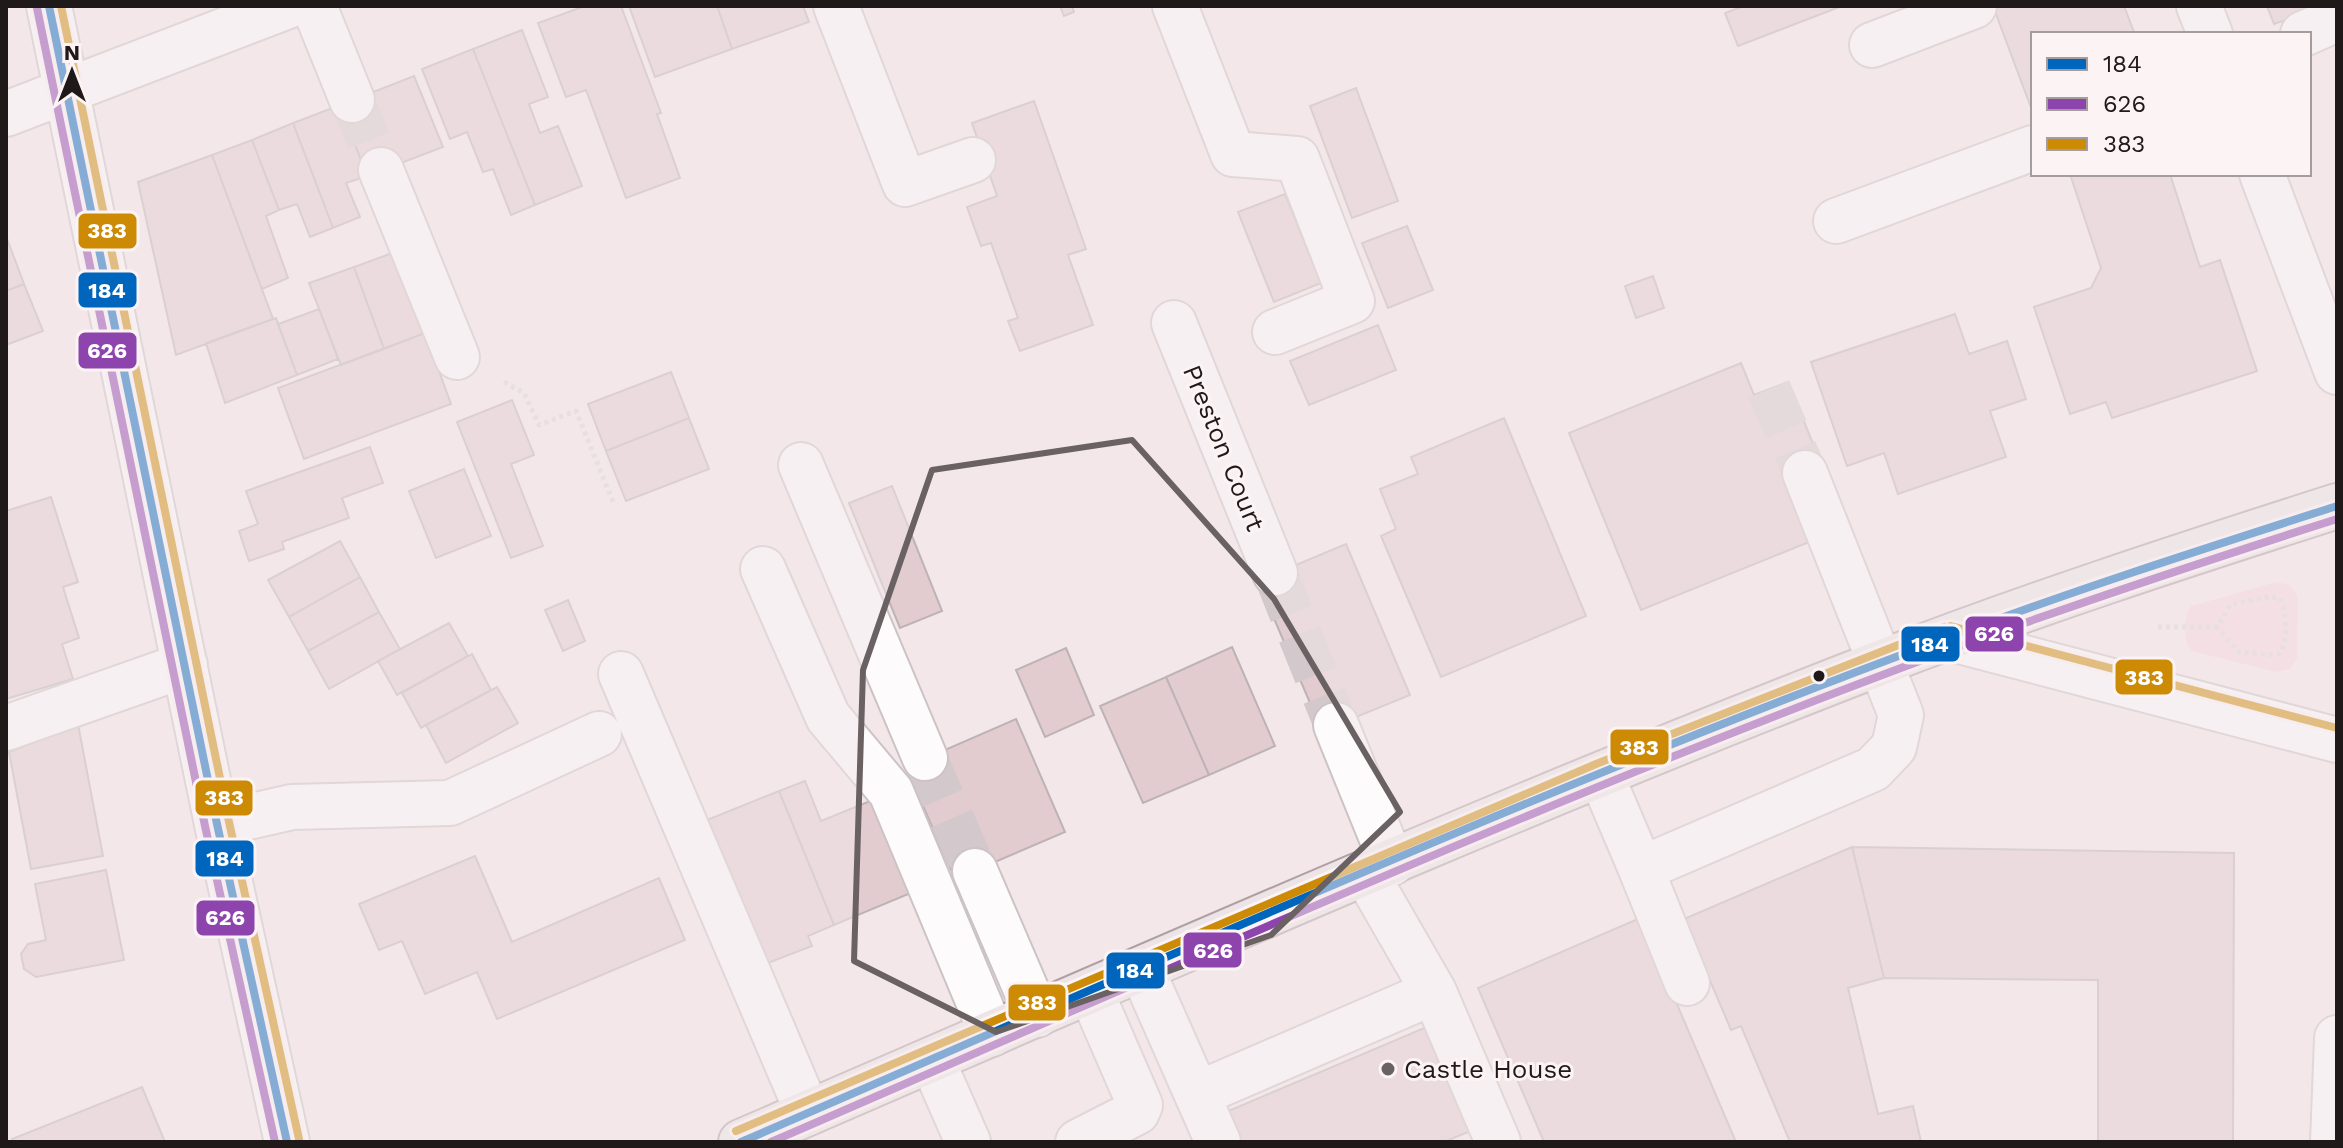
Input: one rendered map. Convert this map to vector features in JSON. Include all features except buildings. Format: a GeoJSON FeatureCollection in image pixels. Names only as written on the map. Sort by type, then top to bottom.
{"type":"FeatureCollection","features":[{"type":"Feature","properties":{"kind":"main road"},"geometry":{"type":"LineString","coordinates":[[741,1142],[1379,868],[1882,662],[2203,549],[2337,506]]}},
{"type":"Feature","properties":{"kind":"street"},"geometry":{"type":"LineString","coordinates":[[49,6],[217,824],[287,1142]]}},
{"type":"Feature","properties":{"kind":"street"},"geometry":{"type":"LineString","coordinates":[[6,114],[288,6]]}},
{"type":"Feature","properties":{"kind":"street"},"geometry":{"type":"LineString","coordinates":[[314,6],[352,100]]}},
{"type":"Feature","properties":{"kind":"street"},"geometry":{"type":"LineString","coordinates":[[836,6],[905,184],[973,160]]}},
{"type":"Feature","properties":{"kind":"street"},"geometry":{"type":"LineString","coordinates":[[1175,6],[1233,154],[1297,159],[1352,301],[1275,332]]}},
{"type":"Feature","properties":{"kind":"street"},"geometry":{"type":"LineString","coordinates":[[1872,45],[1974,6]]}},
{"type":"Feature","properties":{"kind":"street"},"geometry":{"type":"LineString","coordinates":[[2199,6],[2209,32]]}},
{"type":"Feature","properties":{"kind":"street"},"geometry":{"type":"LineString","coordinates":[[2308,32],[2337,19]]}},
{"type":"Feature","properties":{"kind":"street"},"geometry":{"type":"LineString","coordinates":[[1836,221],[2031,149]]}},
{"type":"Feature","properties":{"kind":"street"},"geometry":{"type":"LineString","coordinates":[[381,170],[457,357]]}},
{"type":"Feature","properties":{"kind":"street"},"geometry":{"type":"LineString","coordinates":[[2263,176],[2337,372]]}},
{"type":"Feature","properties":{"kind":"street","name":"Preston Court"},"geometry":{"type":"LineString","coordinates":[[1174,323],[1275,573]]}},
{"type":"Feature","properties":{"kind":"street"},"geometry":{"type":"LineString","coordinates":[[801,465],[925,758]]}},
{"type":"Feature","properties":{"kind":"street"},"geometry":{"type":"LineString","coordinates":[[1641,869],[1873,769],[1894,747],[1901,715],[1805,473]]}},
{"type":"Feature","properties":{"kind":"street"},"geometry":{"type":"LineString","coordinates":[[763,569],[828,717],[891,792],[992,1034]]}},
{"type":"Feature","properties":{"kind":"street"},"geometry":{"type":"LineString","coordinates":[[1948,638],[2337,740]]}},
{"type":"Feature","properties":{"kind":"street"},"geometry":{"type":"LineString","coordinates":[[6,728],[185,665]]}},
{"type":"Feature","properties":{"kind":"street"},"geometry":{"type":"LineString","coordinates":[[621,674],[808,1113]]}},
{"type":"Feature","properties":{"kind":"street"},"geometry":{"type":"LineString","coordinates":[[1336,725],[1379,868],[1498,1142]]}},
{"type":"Feature","properties":{"kind":"street"},"geometry":{"type":"LineString","coordinates":[[217,824],[292,807],[450,803],[599,734]]}},
{"type":"Feature","properties":{"kind":"street"},"geometry":{"type":"LineString","coordinates":[[1601,775],[1687,983]]}},
{"type":"Feature","properties":{"kind":"street"},"geometry":{"type":"LineString","coordinates":[[975,871],[1037,1015]]}},
{"type":"Feature","properties":{"kind":"street"},"geometry":{"type":"LineString","coordinates":[[1142,970],[1218,1142]]}},
{"type":"Feature","properties":{"kind":"street"},"geometry":{"type":"LineString","coordinates":[[1078,1142],[1137,1112],[1140,1105],[1091,992]]}},
{"type":"Feature","properties":{"kind":"street"},"geometry":{"type":"LineString","coordinates":[[1198,1094],[1434,992]]}},
{"type":"Feature","properties":{"kind":"street"},"geometry":{"type":"LineString","coordinates":[[2333,1142],[2337,1038]]}},
{"type":"Feature","properties":{"kind":"street"},"geometry":{"type":"LineString","coordinates":[[932,1060],[968,1142]]}},
{"type":"Feature","properties":{"kind":"path"},"geometry":{"type":"LineString","coordinates":[[457,357],[524,393],[539,425],[576,411],[614,504]]}},
{"type":"Feature","properties":{"kind":"path"},"geometry":{"type":"LineString","coordinates":[[2158,627],[2217,627],[2239,652],[2274,655],[2280,653],[2284,646],[2285,607],[2280,598],[2269,597],[2231,604],[2217,627]]}},
{"type":"Feature","properties":{"kind":"highlighted area"},"geometry":{"type":"Polygon","coordinates":[[[1132,440],[1274,599],[1400,812],[1271,935],[996,1032],[854,961],[863,670],[932,470],[1132,440]]]}},
{"type":"Feature","properties":{"kind":"shaded area"},"geometry":{"type":"Polygon","coordinates":[[[2276,582],[2290,585],[2298,597],[2297,659],[2290,669],[2276,672],[2191,651],[2185,628],[2191,606],[2276,582]]]}},
{"type":"Feature","properties":{"kind":"tunnel"},"geometry":{"type":"LineString","coordinates":[[352,100],[381,170]]}},
{"type":"Feature","properties":{"kind":"tunnel"},"geometry":{"type":"LineString","coordinates":[[1769,389],[1805,473]]}},
{"type":"Feature","properties":{"kind":"tunnel"},"geometry":{"type":"LineString","coordinates":[[1275,573],[1336,725]]}},
{"type":"Feature","properties":{"kind":"tunnel"},"geometry":{"type":"LineString","coordinates":[[925,758],[975,871]]}},
{"type":"Feature","properties":{"kind":"transit line","name":"184"},"geometry":{"type":"LineString","coordinates":[[49,6],[217,824],[287,1142]]}},
{"type":"Feature","properties":{"kind":"transit line","name":"383"},"geometry":{"type":"LineString","coordinates":[[61,6],[229,822],[299,1139]]}},
{"type":"Feature","properties":{"kind":"transit line","name":"626"},"geometry":{"type":"LineString","coordinates":[[37,8],[205,826],[275,1142]]}},
{"type":"Feature","properties":{"kind":"transit line","name":"184"},"geometry":{"type":"LineString","coordinates":[[741,1142],[1335,884],[1634,759],[1986,624],[2136,571],[2337,506]]}},
{"type":"Feature","properties":{"kind":"transit line","name":"626"},"geometry":{"type":"LineString","coordinates":[[771,1142],[1354,889],[1796,708],[1993,634],[2337,519]]}},
{"type":"Feature","properties":{"kind":"transit line","name":"383"},"geometry":{"type":"LineString","coordinates":[[1951,626],[2337,728]]}},
{"type":"Feature","properties":{"kind":"transit line","name":"383"},"geometry":{"type":"LineString","coordinates":[[736,1131],[1596,764],[1944,627]]}},
{"type":"Feature","properties":{"kind":"place","name":"Castle House"},"geometry":{"type":"Point","coordinates":[1388,1069]}}]}
